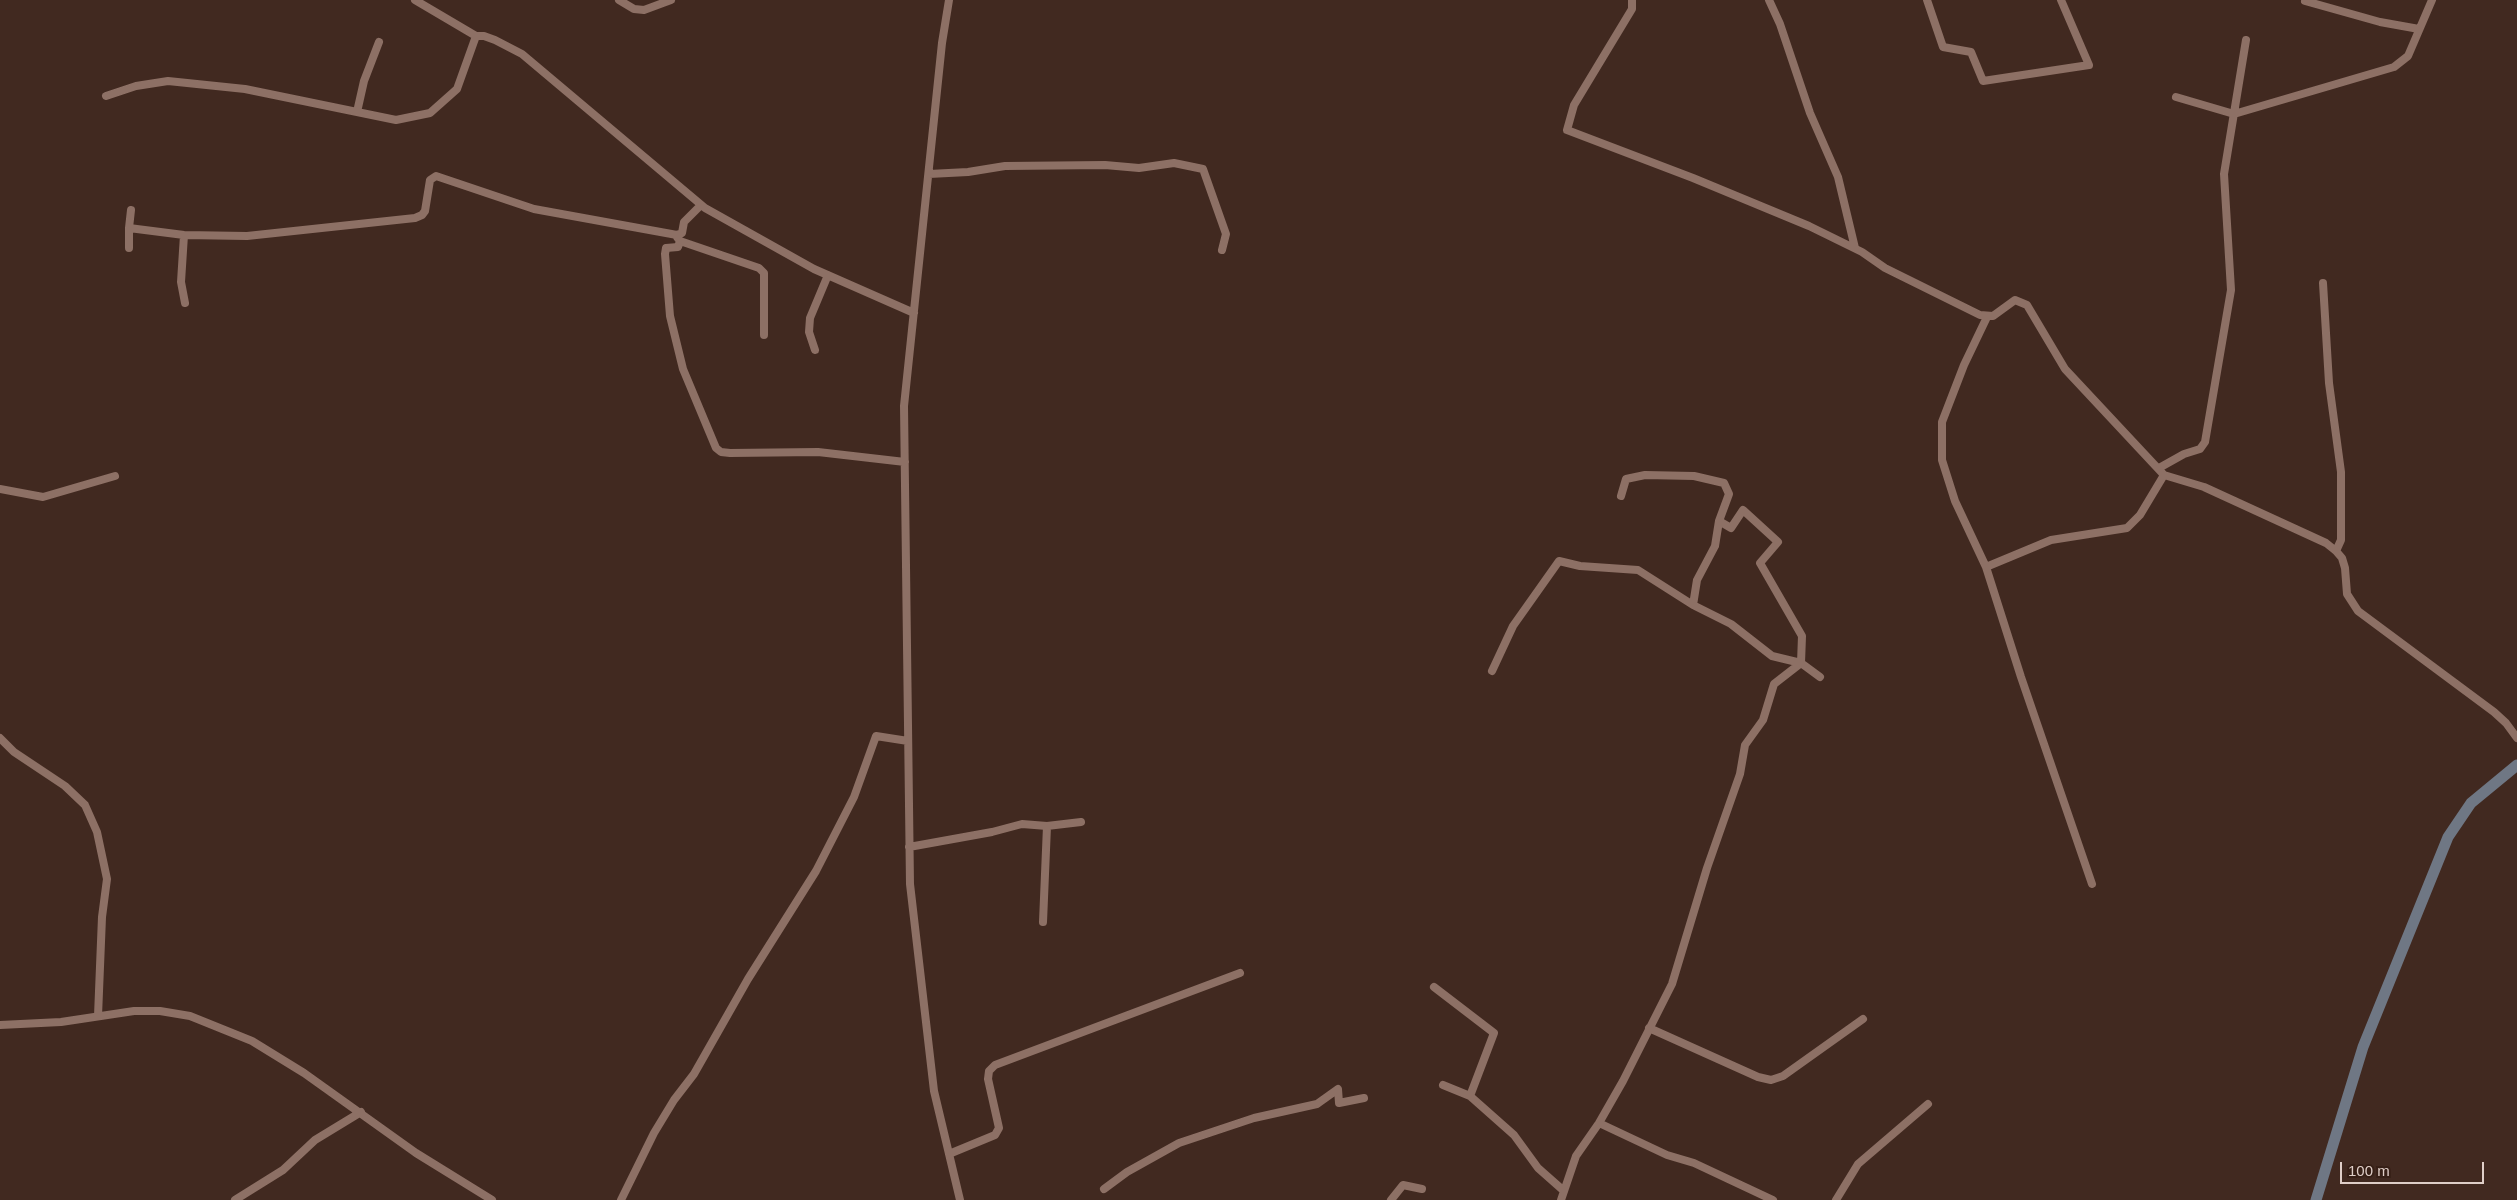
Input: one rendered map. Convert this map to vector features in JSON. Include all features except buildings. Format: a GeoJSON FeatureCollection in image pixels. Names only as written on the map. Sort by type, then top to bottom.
{"type":"FeatureCollection","features":[{"type":"Feature","properties":{"kind":"street"},"geometry":{"type":"LineString","coordinates":[[414,0],[476,36],[484,36],[495,40],[522,54],[701,205],[758,239],[828,275],[914,313]]}},
{"type":"Feature","properties":{"kind":"street"},"geometry":{"type":"LineString","coordinates":[[619,0],[634,9],[644,10],[671,0]]}},
{"type":"Feature","properties":{"kind":"street"},"geometry":{"type":"LineString","coordinates":[[949,0],[904,406],[910,884],[934,1091],[960,1200]]}},
{"type":"Feature","properties":{"kind":"street"},"geometry":{"type":"LineString","coordinates":[[1632,0],[1632,9],[1574,104],[1567,130],[1809,226],[1855,248],[1885,268],[1987,316],[1993,316],[2016,300],[2027,305],[2065,370],[2161,472],[2204,487],[2326,543],[2342,558],[2347,594],[2358,611],[2494,712],[2506,722],[2517,738]]}},
{"type":"Feature","properties":{"kind":"street"},"geometry":{"type":"LineString","coordinates":[[1769,0],[1780,24],[1810,113],[1838,177],[1855,248]]}},
{"type":"Feature","properties":{"kind":"street"},"geometry":{"type":"LineString","coordinates":[[1927,0],[1944,47],[1971,52],[1983,81],[2089,65],[2061,0]]}},
{"type":"Feature","properties":{"kind":"street"},"geometry":{"type":"LineString","coordinates":[[2176,97],[2234,114],[2394,67],[2408,56],[2432,0]]}},
{"type":"Feature","properties":{"kind":"street"},"geometry":{"type":"LineString","coordinates":[[2305,1],[2380,22],[2419,29]]}},
{"type":"Feature","properties":{"kind":"street"},"geometry":{"type":"LineString","coordinates":[[106,96],[136,86],[168,81],[245,90],[396,120],[430,113],[456,89],[476,36]]}},
{"type":"Feature","properties":{"kind":"street"},"geometry":{"type":"LineString","coordinates":[[1986,567],[2050,540],[2127,528],[2140,515],[2161,472],[2184,454],[2200,449],[2205,442],[2231,290],[2224,174],[2246,40]]}},
{"type":"Feature","properties":{"kind":"street"},"geometry":{"type":"LineString","coordinates":[[357,112],[364,81],[380,42]]}},
{"type":"Feature","properties":{"kind":"street"},"geometry":{"type":"LineString","coordinates":[[929,174],[968,172],[1005,166],[1139,168],[1174,163],[1203,169],[1226,234],[1222,250]]}},
{"type":"Feature","properties":{"kind":"street"},"geometry":{"type":"LineString","coordinates":[[129,228],[184,235],[246,236],[416,218],[422,216],[425,211],[430,180],[436,176],[534,208],[679,238],[759,268],[764,273],[764,335]]}},
{"type":"Feature","properties":{"kind":"street"},"geometry":{"type":"LineString","coordinates":[[701,205],[684,222],[678,247],[666,248],[665,254],[670,316],[683,369],[716,448],[721,452],[730,454],[818,452],[905,462]]}},
{"type":"Feature","properties":{"kind":"street"},"geometry":{"type":"LineString","coordinates":[[128,248],[131,210]]}},
{"type":"Feature","properties":{"kind":"street"},"geometry":{"type":"LineString","coordinates":[[184,235],[181,282],[185,303]]}},
{"type":"Feature","properties":{"kind":"street"},"geometry":{"type":"LineString","coordinates":[[815,350],[810,332],[810,318],[828,275]]}},
{"type":"Feature","properties":{"kind":"street"},"geometry":{"type":"LineString","coordinates":[[2323,283],[2329,374],[2341,472],[2341,540],[2336,551]]}},
{"type":"Feature","properties":{"kind":"street"},"geometry":{"type":"LineString","coordinates":[[1987,316],[1964,365],[1942,422],[1942,460],[1955,501],[1986,567],[2021,677],[2092,884]]}},
{"type":"Feature","properties":{"kind":"street"},"geometry":{"type":"LineString","coordinates":[[1621,496],[1626,479],[1645,475],[1694,476],[1724,483],[1729,494],[1719,521],[1715,546],[1697,580],[1693,605]]}},
{"type":"Feature","properties":{"kind":"street"},"geometry":{"type":"LineString","coordinates":[[0,489],[42,498],[115,476]]}},
{"type":"Feature","properties":{"kind":"street"},"geometry":{"type":"LineString","coordinates":[[1719,521],[1731,528],[1743,510],[1778,542],[1760,563],[1802,636],[1801,663]]}},
{"type":"Feature","properties":{"kind":"street"},"geometry":{"type":"LineString","coordinates":[[1492,671],[1513,626],[1559,561],[1580,566],[1638,570],[1693,605],[1731,624],[1772,656],[1801,663],[1820,677]]}},
{"type":"Feature","properties":{"kind":"street"},"geometry":{"type":"LineString","coordinates":[[1562,1200],[1576,1156],[1599,1123],[1672,984],[1707,868],[1740,774],[1745,745],[1764,720],[1774,684],[1801,663]]}},
{"type":"Feature","properties":{"kind":"street"},"geometry":{"type":"LineString","coordinates":[[621,1200],[654,1133],[674,1100],[694,1074],[748,979],[816,871],[854,797],[876,736],[908,741]]}},
{"type":"Feature","properties":{"kind":"street"},"geometry":{"type":"LineString","coordinates":[[0,738],[14,752],[65,786],[84,805],[97,832],[106,879],[102,917],[98,1016]]}},
{"type":"Feature","properties":{"kind":"street"},"geometry":{"type":"LineString","coordinates":[[2316,1200],[2363,1047],[2448,837],[2471,803],[2517,765]]}},
{"type":"Feature","properties":{"kind":"street"},"geometry":{"type":"LineString","coordinates":[[909,847],[992,832],[1022,824],[1047,826],[1081,822]]}},
{"type":"Feature","properties":{"kind":"street"},"geometry":{"type":"LineString","coordinates":[[1043,922],[1047,826]]}},
{"type":"Feature","properties":{"kind":"street"},"geometry":{"type":"LineString","coordinates":[[949,1154],[995,1135],[999,1128],[988,1079],[989,1071],[995,1065],[1240,973]]}},
{"type":"Feature","properties":{"kind":"street"},"geometry":{"type":"LineString","coordinates":[[1434,987],[1494,1033],[1470,1096]]}},
{"type":"Feature","properties":{"kind":"street"},"geometry":{"type":"LineString","coordinates":[[0,1026],[61,1022],[134,1011],[160,1011],[190,1016],[252,1041],[304,1073],[416,1153],[492,1200]]}},
{"type":"Feature","properties":{"kind":"street"},"geometry":{"type":"LineString","coordinates":[[1649,1028],[1758,1077],[1771,1080],[1783,1076],[1863,1019]]}},
{"type":"Feature","properties":{"kind":"street"},"geometry":{"type":"LineString","coordinates":[[1443,1084],[1470,1096],[1514,1135],[1538,1168],[1564,1191]]}},
{"type":"Feature","properties":{"kind":"street"},"geometry":{"type":"LineString","coordinates":[[1104,1189],[1127,1172],[1179,1143],[1254,1118],[1317,1104],[1338,1089],[1338,1103],[1364,1098]]}},
{"type":"Feature","properties":{"kind":"street"},"geometry":{"type":"LineString","coordinates":[[1836,1200],[1858,1164],[1928,1104]]}},
{"type":"Feature","properties":{"kind":"street"},"geometry":{"type":"LineString","coordinates":[[235,1200],[283,1170],[315,1140],[361,1112]]}},
{"type":"Feature","properties":{"kind":"street"},"geometry":{"type":"LineString","coordinates":[[1599,1123],[1667,1155],[1694,1163],[1774,1200]]}},
{"type":"Feature","properties":{"kind":"street"},"geometry":{"type":"LineString","coordinates":[[1391,1200],[1403,1185],[1422,1189]]}}]}
